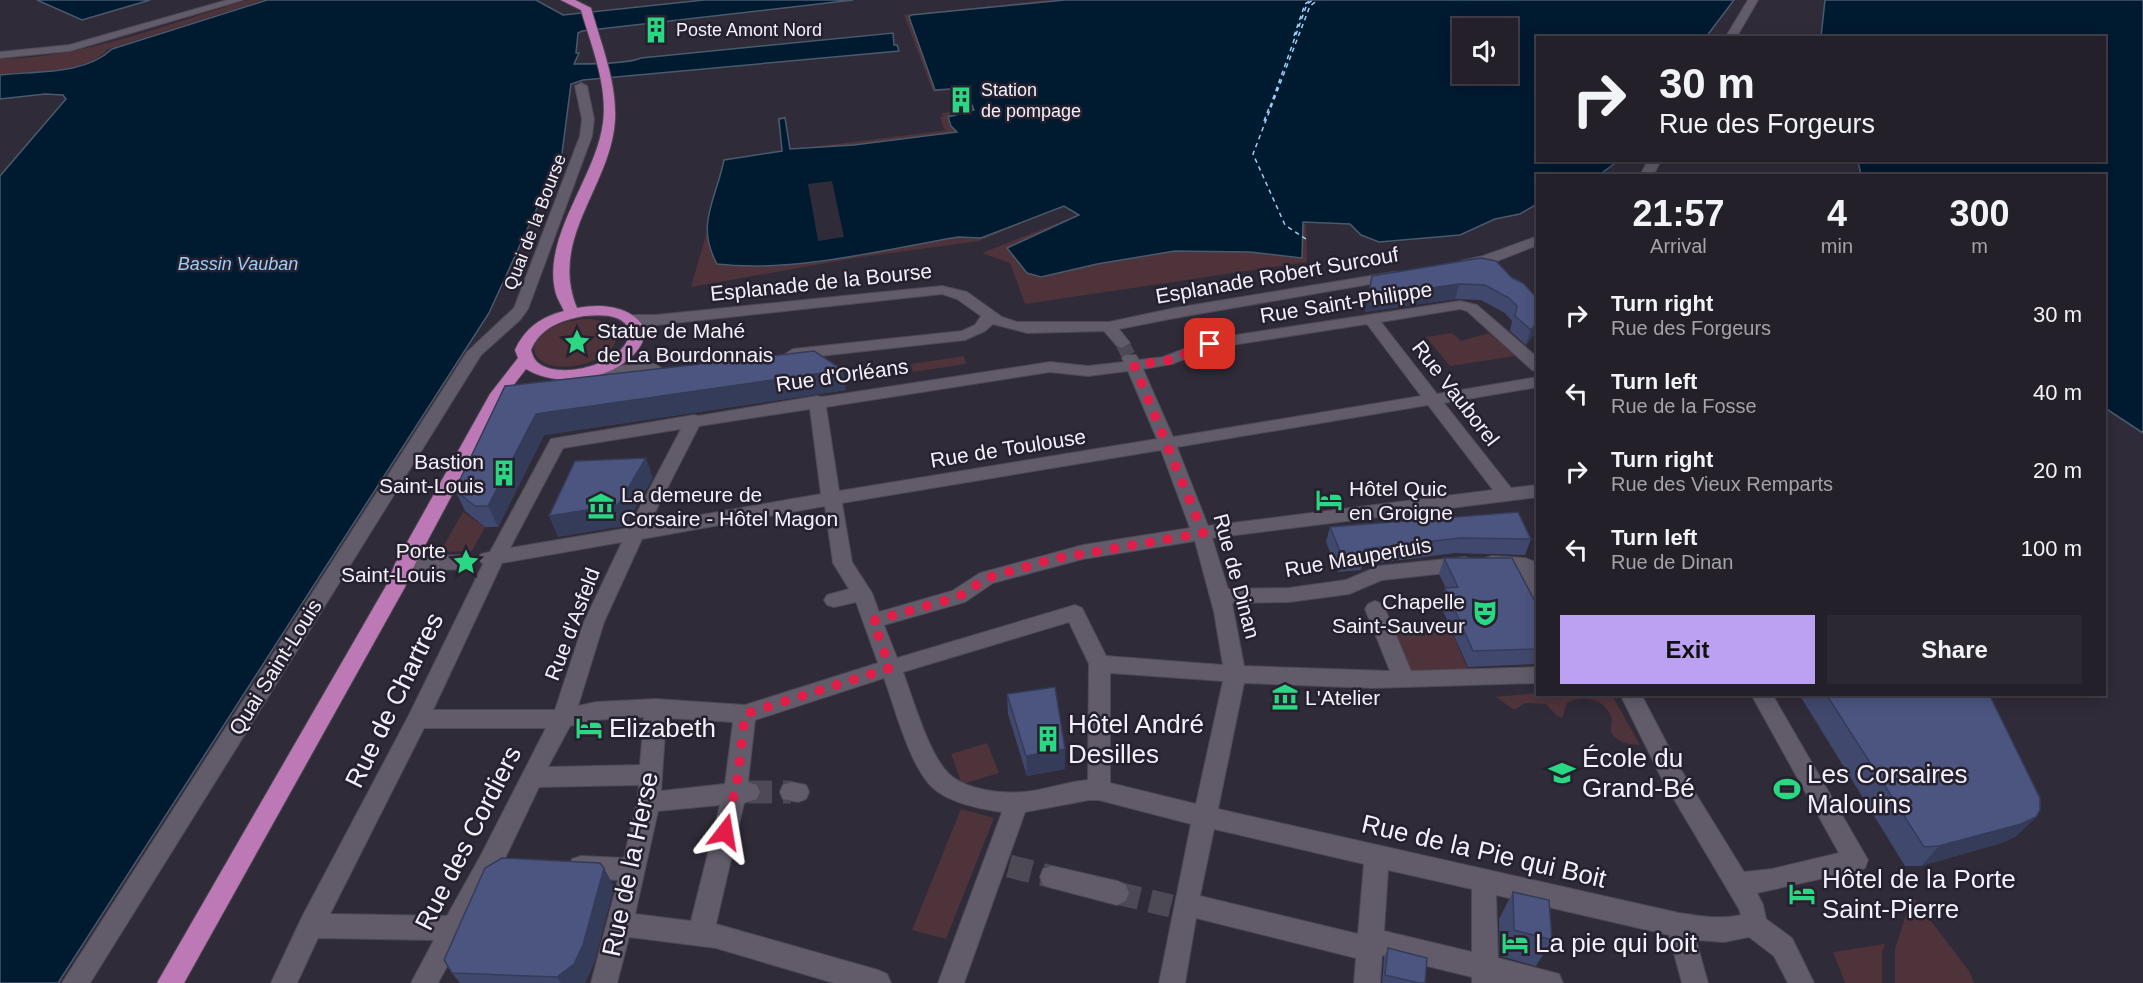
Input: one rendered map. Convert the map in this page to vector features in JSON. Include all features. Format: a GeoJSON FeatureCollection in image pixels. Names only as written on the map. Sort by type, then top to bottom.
{"type":"FeatureCollection","features":[{"type":"Feature","properties":{"kind":"main road"},"geometry":{"type":"LineString","coordinates":[[566,0],[581,6],[595,1]]}},
{"type":"Feature","properties":{"kind":"main road"},"geometry":{"type":"LineString","coordinates":[[572,313],[565,302],[561,280],[564,252],[577,211],[603,150],[607,134],[608,106],[604,81],[581,6]]}},
{"type":"Feature","properties":{"kind":"main road"},"geometry":{"type":"LineString","coordinates":[[504,387],[550,374],[586,372],[611,364],[629,350],[638,336],[636,325],[623,314],[607,310],[572,313],[546,324],[532,333],[523,350],[525,360],[534,369],[550,374]]}},
{"type":"Feature","properties":{"kind":"main road"},"geometry":{"type":"LineString","coordinates":[[170,983],[395,587],[405,564],[498,394],[525,360]]}},
{"type":"Feature","properties":{"kind":"street"},"geometry":{"type":"LineString","coordinates":[[0,55],[70,48],[238,0]]}},
{"type":"Feature","properties":{"kind":"street"},"geometry":{"type":"LineString","coordinates":[[1731,36],[1753,0]]}},
{"type":"Feature","properties":{"kind":"street","name":"Quai de la Bourse"},"geometry":{"type":"LineString","coordinates":[[475,352],[521,309],[586,136],[588,119],[581,86]]}},
{"type":"Feature","properties":{"kind":"street"},"geometry":{"type":"LineString","coordinates":[[1453,266],[1487,260],[1536,241]]}},
{"type":"Feature","properties":{"kind":"street","name":"Esplanade Robert Surcouf"},"geometry":{"type":"LineString","coordinates":[[989,316],[1008,325],[1109,327],[1175,312],[1408,274]]}},
{"type":"Feature","properties":{"kind":"street","name":"Esplanade de la Bourse"},"geometry":{"type":"LineString","coordinates":[[632,320],[656,320],[929,290],[956,292],[964,295],[989,316]]}},
{"type":"Feature","properties":{"kind":"street","name":"Rue Saint-Philippe"},"geometry":{"type":"LineString","coordinates":[[1132,362],[1166,361],[1210,344],[1460,305],[1472,308],[1536,365]]}},
{"type":"Feature","properties":{"kind":"street"},"geometry":{"type":"LineString","coordinates":[[771,356],[965,334],[981,329],[989,316]]}},
{"type":"Feature","properties":{"kind":"street","name":"Rue Vauborel"},"geometry":{"type":"LineString","coordinates":[[1370,318],[1506,495]]}},
{"type":"Feature","properties":{"kind":"street"},"geometry":{"type":"LineString","coordinates":[[1109,327],[1122,343]]}},
{"type":"Feature","properties":{"kind":"street","name":"Quai Saint-Louis"},"geometry":{"type":"LineString","coordinates":[[75,983],[475,352]]}},
{"type":"Feature","properties":{"kind":"street","name":"Rue d'Orléans"},"geometry":{"type":"LineString","coordinates":[[557,443],[817,401],[1050,367],[1088,371],[1132,362]]}},
{"type":"Feature","properties":{"kind":"street","name":"Rue de Dinan"},"geometry":{"type":"LineString","coordinates":[[1132,362],[1203,533],[1231,640],[1235,675],[1206,817],[1180,906],[1172,983]]}},
{"type":"Feature","properties":{"kind":"street"},"geometry":{"type":"LineString","coordinates":[[586,372],[632,372],[666,368]]}},
{"type":"Feature","properties":{"kind":"street","name":"Rue de Toulouse"},"geometry":{"type":"LineString","coordinates":[[491,559],[831,499],[1536,382]]}},
{"type":"Feature","properties":{"kind":"street"},"geometry":{"type":"LineString","coordinates":[[817,401],[843,563],[862,593],[927,763],[941,781],[954,790],[1017,803],[1002,865],[951,983]]}},
{"type":"Feature","properties":{"kind":"street","name":"Rue d'Asfeld"},"geometry":{"type":"LineString","coordinates":[[563,718],[594,622],[635,534],[694,420]]}},
{"type":"Feature","properties":{"kind":"street","name":"Rue de Chartres"},"geometry":{"type":"LineString","coordinates":[[284,983],[418,719],[491,559],[557,443]]}},
{"type":"Feature","properties":{"kind":"street"},"geometry":{"type":"LineString","coordinates":[[873,621],[958,597],[987,578],[1083,552],[1203,533],[1536,491]]}},
{"type":"Feature","properties":{"kind":"street"},"geometry":{"type":"LineString","coordinates":[[405,564],[466,562]]}},
{"type":"Feature","properties":{"kind":"street","name":"Rue Maupertuis"},"geometry":{"type":"LineString","coordinates":[[1221,596],[1288,595],[1349,587],[1379,573],[1426,567],[1507,562],[1531,568]]}},
{"type":"Feature","properties":{"kind":"street"},"geometry":{"type":"LineString","coordinates":[[1531,568],[1524,579],[1536,600]]}},
{"type":"Feature","properties":{"kind":"street"},"geometry":{"type":"LineString","coordinates":[[1363,581],[1404,678]]}},
{"type":"Feature","properties":{"kind":"street"},"geometry":{"type":"LineString","coordinates":[[834,600],[862,593]]}},
{"type":"Feature","properties":{"kind":"street"},"geometry":{"type":"LineString","coordinates":[[418,719],[563,718],[596,711],[656,708],[745,714],[1075,613],[1099,664],[1099,790]]}},
{"type":"Feature","properties":{"kind":"street"},"geometry":{"type":"LineString","coordinates":[[1099,664],[1235,675],[1468,680],[1536,675]]}},
{"type":"Feature","properties":{"kind":"street"},"geometry":{"type":"LineString","coordinates":[[1631,696],[1670,772],[1751,905],[1754,917],[1750,924],[1779,942],[1789,953],[1801,983]]}},
{"type":"Feature","properties":{"kind":"street"},"geometry":{"type":"LineString","coordinates":[[1737,884],[1772,880],[1856,860],[1762,696]]}},
{"type":"Feature","properties":{"kind":"street","name":"Rue de la Herse"},"geometry":{"type":"LineString","coordinates":[[604,983],[649,802],[656,708]]}},
{"type":"Feature","properties":{"kind":"street"},"geometry":{"type":"LineString","coordinates":[[701,933],[742,792],[745,714]]}},
{"type":"Feature","properties":{"kind":"street","name":"Rue des Cordiers"},"geometry":{"type":"LineString","coordinates":[[424,983],[455,928],[502,863],[532,777],[563,718]]}},
{"type":"Feature","properties":{"kind":"street"},"geometry":{"type":"LineString","coordinates":[[532,777],[652,776]]}},
{"type":"Feature","properties":{"kind":"street","name":"Rue de la Pie qui Boit"},"geometry":{"type":"LineString","coordinates":[[1017,803],[1085,789],[1099,790],[1206,817],[1679,926],[1724,930],[1741,928],[1750,924]]}},
{"type":"Feature","properties":{"kind":"street"},"geometry":{"type":"LineString","coordinates":[[649,802],[742,792]]}},
{"type":"Feature","properties":{"kind":"street"},"geometry":{"type":"LineString","coordinates":[[1367,983],[1377,856]]}},
{"type":"Feature","properties":{"kind":"street"},"geometry":{"type":"LineString","coordinates":[[562,866],[633,870]]}},
{"type":"Feature","properties":{"kind":"street"},"geometry":{"type":"LineString","coordinates":[[1052,877],[1117,893]]}},
{"type":"Feature","properties":{"kind":"street"},"geometry":{"type":"LineString","coordinates":[[1484,880],[1485,975]]}},
{"type":"Feature","properties":{"kind":"street"},"geometry":{"type":"LineString","coordinates":[[1180,906],[1370,945],[1485,975],[1550,983]]}},
{"type":"Feature","properties":{"kind":"street"},"geometry":{"type":"LineString","coordinates":[[620,924],[701,933],[878,983]]}},
{"type":"Feature","properties":{"kind":"street"},"geometry":{"type":"LineString","coordinates":[[311,926],[455,928]]}},
{"type":"Feature","properties":{"kind":"street"},"geometry":{"type":"LineString","coordinates":[[1679,926],[1695,983]]}},
{"type":"Feature","properties":{"kind":"shaded area"},"geometry":{"type":"Polygon","coordinates":[[[248,0],[263,0],[108,49],[99,57],[73,67],[0,75],[0,59],[63,53],[94,46],[248,0]]]}},
{"type":"Feature","properties":{"kind":"shaded area"},"geometry":{"type":"Polygon","coordinates":[[[1048,0],[1106,0],[1071,202],[1274,219],[1306,224],[1307,262],[1025,304],[1010,263],[982,253],[1078,215],[1064,206],[979,241],[855,258],[691,287],[727,161],[783,153],[777,118],[786,116],[789,148],[796,149],[948,130],[944,129],[940,117],[943,117],[942,113],[970,110],[961,89],[933,92],[904,15],[1048,0]]]}},
{"type":"Feature","properties":{"kind":"shaded area"},"geometry":{"type":"Polygon","coordinates":[[[591,319],[606,322],[617,332],[615,344],[606,353],[593,361],[562,367],[538,358],[534,348],[543,334],[566,322],[591,319]]]}},
{"type":"Feature","properties":{"kind":"shaded area"},"geometry":{"type":"Polygon","coordinates":[[[1452,333],[1461,341],[1489,333],[1515,356],[1450,366],[1426,337],[1452,333]]]}},
{"type":"Feature","properties":{"kind":"shaded area"},"geometry":{"type":"Polygon","coordinates":[[[964,356],[966,364],[913,372],[911,364],[964,356]]]}},
{"type":"Feature","properties":{"kind":"shaded area"},"geometry":{"type":"Polygon","coordinates":[[[900,366],[901,374],[847,382],[846,373],[900,366]]]}},
{"type":"Feature","properties":{"kind":"shaded area"},"geometry":{"type":"Polygon","coordinates":[[[463,512],[485,527],[472,551],[440,552],[463,512]]]}},
{"type":"Feature","properties":{"kind":"shaded area"},"geometry":{"type":"Polygon","coordinates":[[[1447,621],[1469,671],[1407,670],[1389,626],[1447,621]]]}},
{"type":"Feature","properties":{"kind":"shaded area"},"geometry":{"type":"Polygon","coordinates":[[[1536,693],[1536,696],[1613,696],[1640,745],[1616,738],[1611,731],[1612,719],[1608,711],[1598,702],[1586,698],[1567,703],[1562,718],[1546,704],[1525,703],[1514,710],[1496,697],[1536,693]]]}},
{"type":"Feature","properties":{"kind":"shaded area"},"geometry":{"type":"Polygon","coordinates":[[[987,743],[999,773],[962,784],[951,754],[987,743]]]}},
{"type":"Feature","properties":{"kind":"shaded area"},"geometry":{"type":"Polygon","coordinates":[[[961,809],[994,818],[946,939],[912,930],[961,809]]]}},
{"type":"Feature","properties":{"kind":"shaded area"},"geometry":{"type":"Polygon","coordinates":[[[1912,896],[1969,971],[1974,983],[1895,983],[1895,949],[1912,896]]]}},
{"type":"Feature","properties":{"kind":"shaded area"},"geometry":{"type":"Polygon","coordinates":[[[1885,944],[1882,952],[1882,983],[1845,983],[1833,952],[1885,944]]]}},
{"type":"Feature","properties":{"kind":"water"},"geometry":{"type":"Polygon","coordinates":[[[37,0],[150,0],[82,20],[37,0]]]}},
{"type":"Feature","properties":{"kind":"water","name":"Bassin Vauban"},"geometry":{"type":"Polygon","coordinates":[[[267,0],[536,0],[563,15],[704,0],[853,0],[582,31],[578,33],[576,53],[579,53],[574,64],[618,63],[641,58],[893,33],[894,45],[897,45],[899,51],[583,80],[571,84],[562,153],[489,313],[58,983],[0,983],[0,176],[66,99],[63,95],[45,94],[0,99],[0,75],[74,68],[101,57],[112,49],[267,0]]]}},
{"type":"Feature","properties":{"kind":"water"},"geometry":{"type":"Polygon","coordinates":[[[1065,0],[1734,0],[1707,36],[1536,36],[1536,162],[1617,162],[1600,174],[1536,174],[1536,205],[1520,214],[1495,219],[1460,235],[1379,242],[1361,235],[1350,224],[1303,222],[1302,258],[1250,252],[1175,251],[1097,264],[1041,277],[1027,273],[1007,248],[1079,215],[1064,206],[981,238],[958,237],[807,263],[746,266],[717,264],[711,250],[707,224],[724,160],[782,151],[779,119],[785,118],[790,149],[854,145],[957,132],[951,126],[948,117],[974,110],[965,88],[935,90],[909,17],[911,15],[1065,0]]]}},
{"type":"Feature","properties":{"kind":"water"},"geometry":{"type":"Polygon","coordinates":[[[1825,0],[2143,0],[2143,433],[2106,409],[2106,174],[1861,174],[1858,162],[2106,162],[2106,36],[1821,36],[1825,0]]]}},
{"type":"Feature","properties":{"kind":"pier"},"geometry":{"type":"Polygon","coordinates":[[[832,181],[844,237],[818,241],[808,184],[832,181]]]}},
{"type":"Feature","properties":{"kind":"building"},"geometry":{"type":"Polygon","coordinates":[[[1481,258],[1496,261],[1512,278],[1523,283],[1536,297],[1536,324],[1531,330],[1515,316],[1517,306],[1509,298],[1485,285],[1459,284],[1368,297],[1372,276],[1481,258]]]}},
{"type":"Feature","properties":{"kind":"building"},"geometry":{"type":"Polygon","coordinates":[[[814,351],[843,370],[536,414],[488,506],[475,506],[455,490],[505,386],[814,351]]]}},
{"type":"Feature","properties":{"kind":"building"},"geometry":{"type":"Polygon","coordinates":[[[646,458],[618,505],[549,516],[575,461],[646,458]]]}},
{"type":"Feature","properties":{"kind":"building"},"geometry":{"type":"Polygon","coordinates":[[[1518,512],[1531,539],[1460,538],[1365,549],[1365,554],[1342,556],[1330,527],[1518,512]]]}},
{"type":"Feature","properties":{"kind":"building","name":"Chapelle Saint-Sauveur"},"geometry":{"type":"Polygon","coordinates":[[[1444,558],[1512,558],[1536,603],[1536,649],[1473,651],[1445,588],[1458,587],[1444,558]]]}},
{"type":"Feature","properties":{"kind":"building"},"geometry":{"type":"Polygon","coordinates":[[[1055,687],[1065,749],[1026,756],[1007,694],[1055,687]]]}},
{"type":"Feature","properties":{"kind":"building"},"geometry":{"type":"Polygon","coordinates":[[[1827,696],[1990,696],[2040,798],[2040,810],[2036,817],[2021,824],[1939,846],[1924,847],[1827,696]]]}},
{"type":"Feature","properties":{"kind":"building"},"geometry":{"type":"Polygon","coordinates":[[[502,858],[600,863],[604,868],[583,945],[574,964],[557,977],[452,973],[444,960],[485,868],[502,858]]]}},
{"type":"Feature","properties":{"kind":"building"},"geometry":{"type":"Polygon","coordinates":[[[1513,892],[1549,900],[1552,940],[1514,930],[1513,892]]]}},
{"type":"Feature","properties":{"kind":"building"},"geometry":{"type":"Polygon","coordinates":[[[1388,948],[1427,958],[1425,983],[1385,975],[1388,948]]]}},
{"type":"Feature","properties":{"kind":"ferry route"},"geometry":{"type":"LineString","coordinates":[[1294,36],[1305,4],[1311,0]]}},
{"type":"Feature","properties":{"kind":"ferry route"},"geometry":{"type":"LineString","coordinates":[[1270,107],[1307,4],[1313,0]]}},
{"type":"Feature","properties":{"kind":"ferry route"},"geometry":{"type":"LineString","coordinates":[[1306,239],[1285,225],[1253,154],[1310,6],[1318,0]]}},
{"type":"Feature","properties":{"kind":"ferry route"},"geometry":{"type":"LineString","coordinates":[[1264,121],[1269,108]]}},
{"type":"Feature","properties":{"kind":"tunnel"},"geometry":{"type":"LineString","coordinates":[[1122,343],[1130,358]]}},
{"type":"Feature","properties":{"kind":"tunnel"},"geometry":{"type":"LineString","coordinates":[[749,792],[791,792]]}},
{"type":"Feature","properties":{"kind":"tunnel"},"geometry":{"type":"LineString","coordinates":[[1009,866],[1052,877]]}},
{"type":"Feature","properties":{"kind":"tunnel"},"geometry":{"type":"LineString","coordinates":[[1117,893],[1171,906]]}},
{"type":"Feature","properties":{"kind":"place","name":"Poste Amont Nord"},"geometry":{"type":"Point","coordinates":[656,30]}},
{"type":"Feature","properties":{"kind":"place","name":"Station de pompage"},"geometry":{"type":"Point","coordinates":[961,100]}},
{"type":"Feature","properties":{"kind":"place","name":"Statue de Mahé de La Bourdonnais"},"geometry":{"type":"Point","coordinates":[577,342]}},
{"type":"Feature","properties":{"kind":"place","name":"Bastion Saint-Louis"},"geometry":{"type":"Point","coordinates":[504,473]}},
{"type":"Feature","properties":{"kind":"place","name":"Hôtel Quic en Groigne"},"geometry":{"type":"Point","coordinates":[1329,500]}},
{"type":"Feature","properties":{"kind":"place","name":"La demeure de Corsaire - Hôtel Magon"},"geometry":{"type":"Point","coordinates":[601,506]}},
{"type":"Feature","properties":{"kind":"place","name":"Porte Saint-Louis"},"geometry":{"type":"Point","coordinates":[466,562]}},
{"type":"Feature","properties":{"kind":"place","name":"Chapelle Saint-Sauveur"},"geometry":{"type":"Point","coordinates":[1485,613]}},
{"type":"Feature","properties":{"kind":"place","name":"L'Atelier"},"geometry":{"type":"Point","coordinates":[1285,697]}},
{"type":"Feature","properties":{"kind":"place","name":"Elizabeth"},"geometry":{"type":"Point","coordinates":[589,728]}},
{"type":"Feature","properties":{"kind":"place","name":"Hôtel André Desilles"},"geometry":{"type":"Point","coordinates":[1048,739]}},
{"type":"Feature","properties":{"kind":"place","name":"École du Grand-Bé"},"geometry":{"type":"Point","coordinates":[1562,773]}},
{"type":"Feature","properties":{"kind":"place","name":"Les Corsaires Malouins"},"geometry":{"type":"Point","coordinates":[1787,789]}},
{"type":"Feature","properties":{"kind":"place","name":"Hôtel de la Porte Saint-Pierre"},"geometry":{"type":"Point","coordinates":[1802,894]}},
{"type":"Feature","properties":{"kind":"place","name":"La pie qui boit"},"geometry":{"type":"Point","coordinates":[1515,943]}},
{"type":"Feature","properties":{"kind":"route"},"geometry":{"type":"LineString","coordinates":[[725,832],[737,782],[745,714],[890,668],[873,621],[958,597],[987,578],[1053,559],[1203,533],[1134,365],[1166,361],[1210,344]]}}]}
